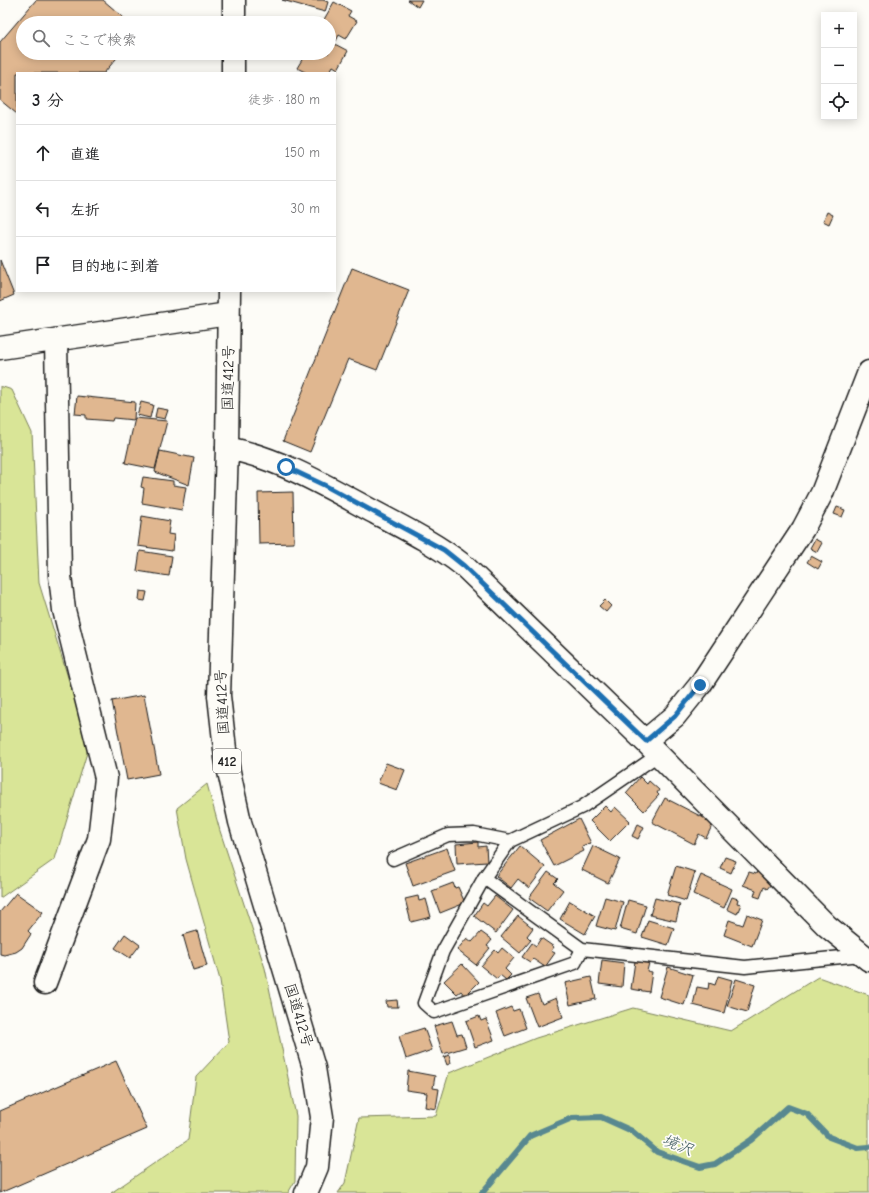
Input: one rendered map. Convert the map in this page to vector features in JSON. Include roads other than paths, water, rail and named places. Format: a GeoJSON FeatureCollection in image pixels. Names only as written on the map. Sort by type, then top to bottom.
{"type":"FeatureCollection","features":[{"type":"Feature","properties":{"kind":"main road"},"geometry":{"type":"LineString","coordinates":[[234,0],[234,16]]}},
{"type":"Feature","properties":{"kind":"main road"},"geometry":{"type":"LineString","coordinates":[[233,60],[233,72]]}},
{"type":"Feature","properties":{"kind":"main road","name":"国道412号"},"geometry":{"type":"LineString","coordinates":[[229,292],[227,448],[219,696],[226,758],[240,822],[314,1068],[322,1117],[317,1167],[306,1193]]}},
{"type":"Feature","properties":{"kind":"main road"},"geometry":{"type":"LineString","coordinates":[[0,348],[228,314]]}},
{"type":"Feature","properties":{"kind":"main road"},"geometry":{"type":"LineString","coordinates":[[45,983],[98,839],[106,778],[64,610],[60,576],[56,340]]}},
{"type":"Feature","properties":{"kind":"main road"},"geometry":{"type":"LineString","coordinates":[[652,748],[700,685],[803,529],[822,493],[869,372]]}},
{"type":"Feature","properties":{"kind":"main road"},"geometry":{"type":"LineString","coordinates":[[227,448],[249,452],[286,467],[324,485],[444,550],[470,571],[652,748],[827,926],[865,957]]}},
{"type":"Feature","properties":{"kind":"lane"},"geometry":{"type":"LineString","coordinates":[[582,949],[575,963],[434,1012],[424,1003],[443,952],[484,878],[510,842],[582,807],[652,748]]}},
{"type":"Feature","properties":{"kind":"lane"},"geometry":{"type":"LineString","coordinates":[[393,859],[448,835],[474,834],[510,842]]}},
{"type":"Feature","properties":{"kind":"lane"},"geometry":{"type":"LineString","coordinates":[[484,878],[582,949],[745,967],[865,957]]}},
{"type":"Feature","properties":{"kind":"waterway","name":"境沢"},"geometry":{"type":"LineString","coordinates":[[482,1193],[530,1136],[572,1118],[601,1117],[632,1131],[657,1152],[700,1167],[715,1164],[751,1140],[788,1107],[807,1114],[829,1137],[858,1148],[869,1147]]}}]}
